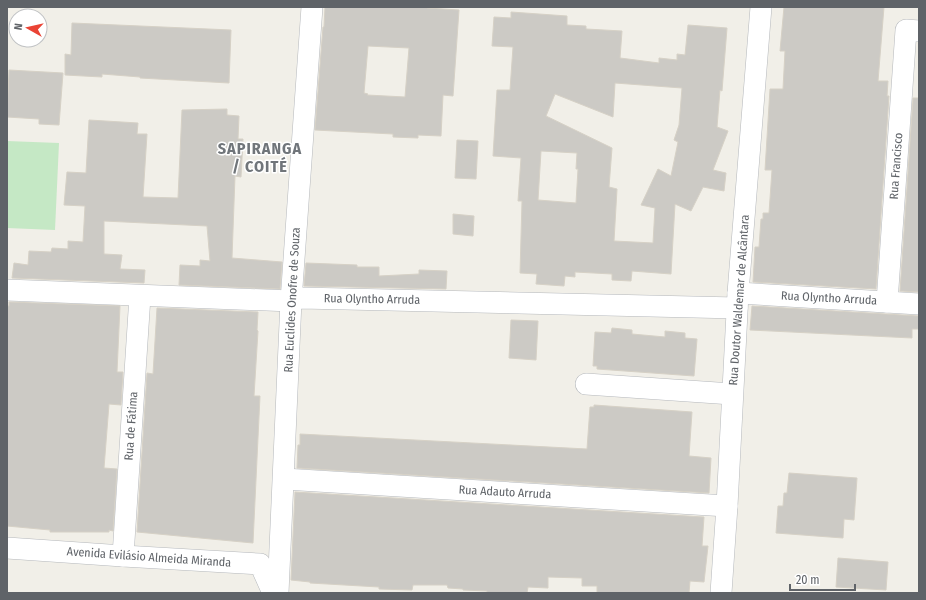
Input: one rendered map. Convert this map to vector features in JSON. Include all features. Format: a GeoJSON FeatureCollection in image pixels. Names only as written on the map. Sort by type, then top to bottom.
{"type":"FeatureCollection","features":[{"type":"Feature","properties":{"kind":"street","name":"Rua Euclides Onofre de Souza"},"geometry":{"type":"LineString","coordinates":[[278,593],[291,301],[312,7]]}},
{"type":"Feature","properties":{"kind":"street","name":"Rua Doutor Waldemar de Alcântara"},"geometry":{"type":"LineString","coordinates":[[721,593],[738,300],[761,7]]}},
{"type":"Feature","properties":{"kind":"street","name":"Rua Francisco"},"geometry":{"type":"LineString","coordinates":[[887,302],[912,30]]}},
{"type":"Feature","properties":{"kind":"street","name":"Rua Olyntho Arruda"},"geometry":{"type":"LineString","coordinates":[[7,290],[291,301],[301,298],[738,300],[887,302],[919,304]]}},
{"type":"Feature","properties":{"kind":"street","name":"Rua de Fátima"},"geometry":{"type":"LineString","coordinates":[[123,556],[140,296]]}},
{"type":"Feature","properties":{"kind":"street"},"geometry":{"type":"LineString","coordinates":[[586,384],[732,394]]}},
{"type":"Feature","properties":{"kind":"street","name":"Rua Adauto Arruda"},"geometry":{"type":"LineString","coordinates":[[284,479],[727,506]]}},
{"type":"Feature","properties":{"kind":"street","name":"Avenida Evilásio Almeida Miranda"},"geometry":{"type":"LineString","coordinates":[[7,548],[260,564],[273,593]]}},
{"type":"Feature","properties":{"kind":"green space"},"geometry":{"type":"Polygon","coordinates":[[[7,141],[59,143],[55,230],[7,228],[7,141]]]}},
{"type":"Feature","properties":{"kind":"building"},"geometry":{"type":"Polygon","coordinates":[[[325,7],[427,7],[459,10],[453,96],[443,95],[441,136],[418,135],[418,138],[393,137],[393,134],[315,130],[325,7]],[[368,46],[364,93],[368,94],[367,95],[405,97],[409,48],[368,46]]]}},
{"type":"Feature","properties":{"kind":"building"},"geometry":{"type":"Polygon","coordinates":[[[784,7],[884,7],[878,81],[888,81],[887,96],[889,96],[876,289],[753,282],[755,247],[759,247],[761,219],[763,219],[763,213],[769,213],[772,170],[765,170],[770,89],[783,89],[785,51],[780,51],[784,7]]]}},
{"type":"Feature","properties":{"kind":"building"},"geometry":{"type":"Polygon","coordinates":[[[511,12],[567,16],[567,25],[586,26],[586,29],[622,31],[620,58],[659,63],[659,58],[677,60],[677,54],[685,55],[688,25],[727,28],[722,91],[720,90],[717,127],[728,131],[713,170],[726,173],[724,191],[703,187],[691,211],[675,204],[671,274],[632,271],[631,281],[612,280],[612,274],[575,272],[575,277],[565,276],[564,286],[536,284],[537,274],[520,273],[522,201],[518,201],[521,158],[493,156],[497,90],[510,90],[513,47],[492,46],[494,17],[511,18],[511,12]],[[615,83],[613,117],[555,94],[546,116],[612,148],[609,187],[617,189],[614,241],[653,243],[655,208],[641,205],[658,169],[671,176],[678,142],[674,140],[679,125],[682,88],[615,83]],[[541,151],[538,200],[576,203],[578,169],[576,169],[577,153],[541,151]]]}},
{"type":"Feature","properties":{"kind":"building"},"geometry":{"type":"Polygon","coordinates":[[[72,23],[231,30],[229,83],[140,78],[102,74],[102,77],[65,75],[65,54],[71,55],[72,23]]]}},
{"type":"Feature","properties":{"kind":"building"},"geometry":{"type":"Polygon","coordinates":[[[9,70],[63,73],[59,125],[39,124],[39,119],[7,117],[9,70]]]}},
{"type":"Feature","properties":{"kind":"building"},"geometry":{"type":"Polygon","coordinates":[[[913,98],[919,98],[919,292],[900,291],[913,98]]]}},
{"type":"Feature","properties":{"kind":"building"},"geometry":{"type":"Polygon","coordinates":[[[227,109],[227,115],[239,116],[238,139],[243,139],[241,177],[235,176],[232,258],[282,262],[280,289],[179,285],[180,265],[200,266],[200,260],[210,261],[207,226],[104,221],[104,254],[122,255],[120,269],[145,270],[144,283],[12,278],[14,263],[28,265],[29,251],[51,252],[52,248],[68,249],[68,241],[83,242],[85,206],[64,205],[67,172],[86,173],[89,120],[138,123],[137,134],[147,134],[143,197],[178,198],[182,110],[227,109]]]}},
{"type":"Feature","properties":{"kind":"building"},"geometry":{"type":"Polygon","coordinates":[[[457,140],[478,141],[476,179],[455,178],[457,140]]]}},
{"type":"Feature","properties":{"kind":"building"},"geometry":{"type":"Polygon","coordinates":[[[453,214],[474,216],[473,236],[453,234],[453,214]]]}},
{"type":"Feature","properties":{"kind":"building"},"geometry":{"type":"Polygon","coordinates":[[[306,263],[357,265],[357,267],[379,267],[379,276],[419,274],[419,270],[447,271],[446,289],[304,286],[306,263]]]}},
{"type":"Feature","properties":{"kind":"building"},"geometry":{"type":"Polygon","coordinates":[[[9,302],[120,306],[117,372],[123,372],[121,405],[109,404],[104,468],[117,469],[113,531],[50,532],[50,530],[7,526],[7,306],[9,306],[9,302]]]}},
{"type":"Feature","properties":{"kind":"building"},"geometry":{"type":"Polygon","coordinates":[[[752,306],[919,316],[919,329],[912,329],[912,338],[750,330],[752,306]]]}},
{"type":"Feature","properties":{"kind":"building"},"geometry":{"type":"Polygon","coordinates":[[[157,308],[258,312],[254,396],[260,396],[253,543],[137,532],[147,373],[153,374],[157,308]]]}},
{"type":"Feature","properties":{"kind":"building"},"geometry":{"type":"Polygon","coordinates":[[[511,320],[538,321],[536,360],[509,358],[511,320]]]}},
{"type":"Feature","properties":{"kind":"building"},"geometry":{"type":"Polygon","coordinates":[[[612,328],[632,330],[632,334],[665,337],[665,331],[685,333],[685,338],[697,339],[694,376],[597,369],[597,366],[593,366],[595,332],[611,333],[612,328]]]}},
{"type":"Feature","properties":{"kind":"building"},"geometry":{"type":"Polygon","coordinates":[[[594,405],[692,412],[689,456],[711,458],[709,493],[297,468],[300,434],[587,449],[590,407],[594,407],[594,405]]]}},
{"type":"Feature","properties":{"kind":"building"},"geometry":{"type":"Polygon","coordinates":[[[789,473],[857,478],[854,520],[844,519],[843,538],[776,533],[778,506],[783,506],[784,493],[787,493],[789,473]]]}},
{"type":"Feature","properties":{"kind":"building"},"geometry":{"type":"Polygon","coordinates":[[[295,492],[704,517],[702,546],[708,546],[704,582],[690,581],[689,593],[597,593],[597,586],[582,586],[582,578],[548,577],[548,588],[528,587],[527,593],[487,593],[487,591],[448,588],[447,585],[413,585],[412,590],[379,589],[379,587],[310,583],[291,580],[295,492]]]}},
{"type":"Feature","properties":{"kind":"building"},"geometry":{"type":"Polygon","coordinates":[[[838,558],[888,562],[886,590],[836,587],[838,558]]]}},
{"type":"Feature","properties":{"kind":"district","name":"SAPIRANGA / COITÉ"},"geometry":{"type":"Point","coordinates":[260,157]}}]}
